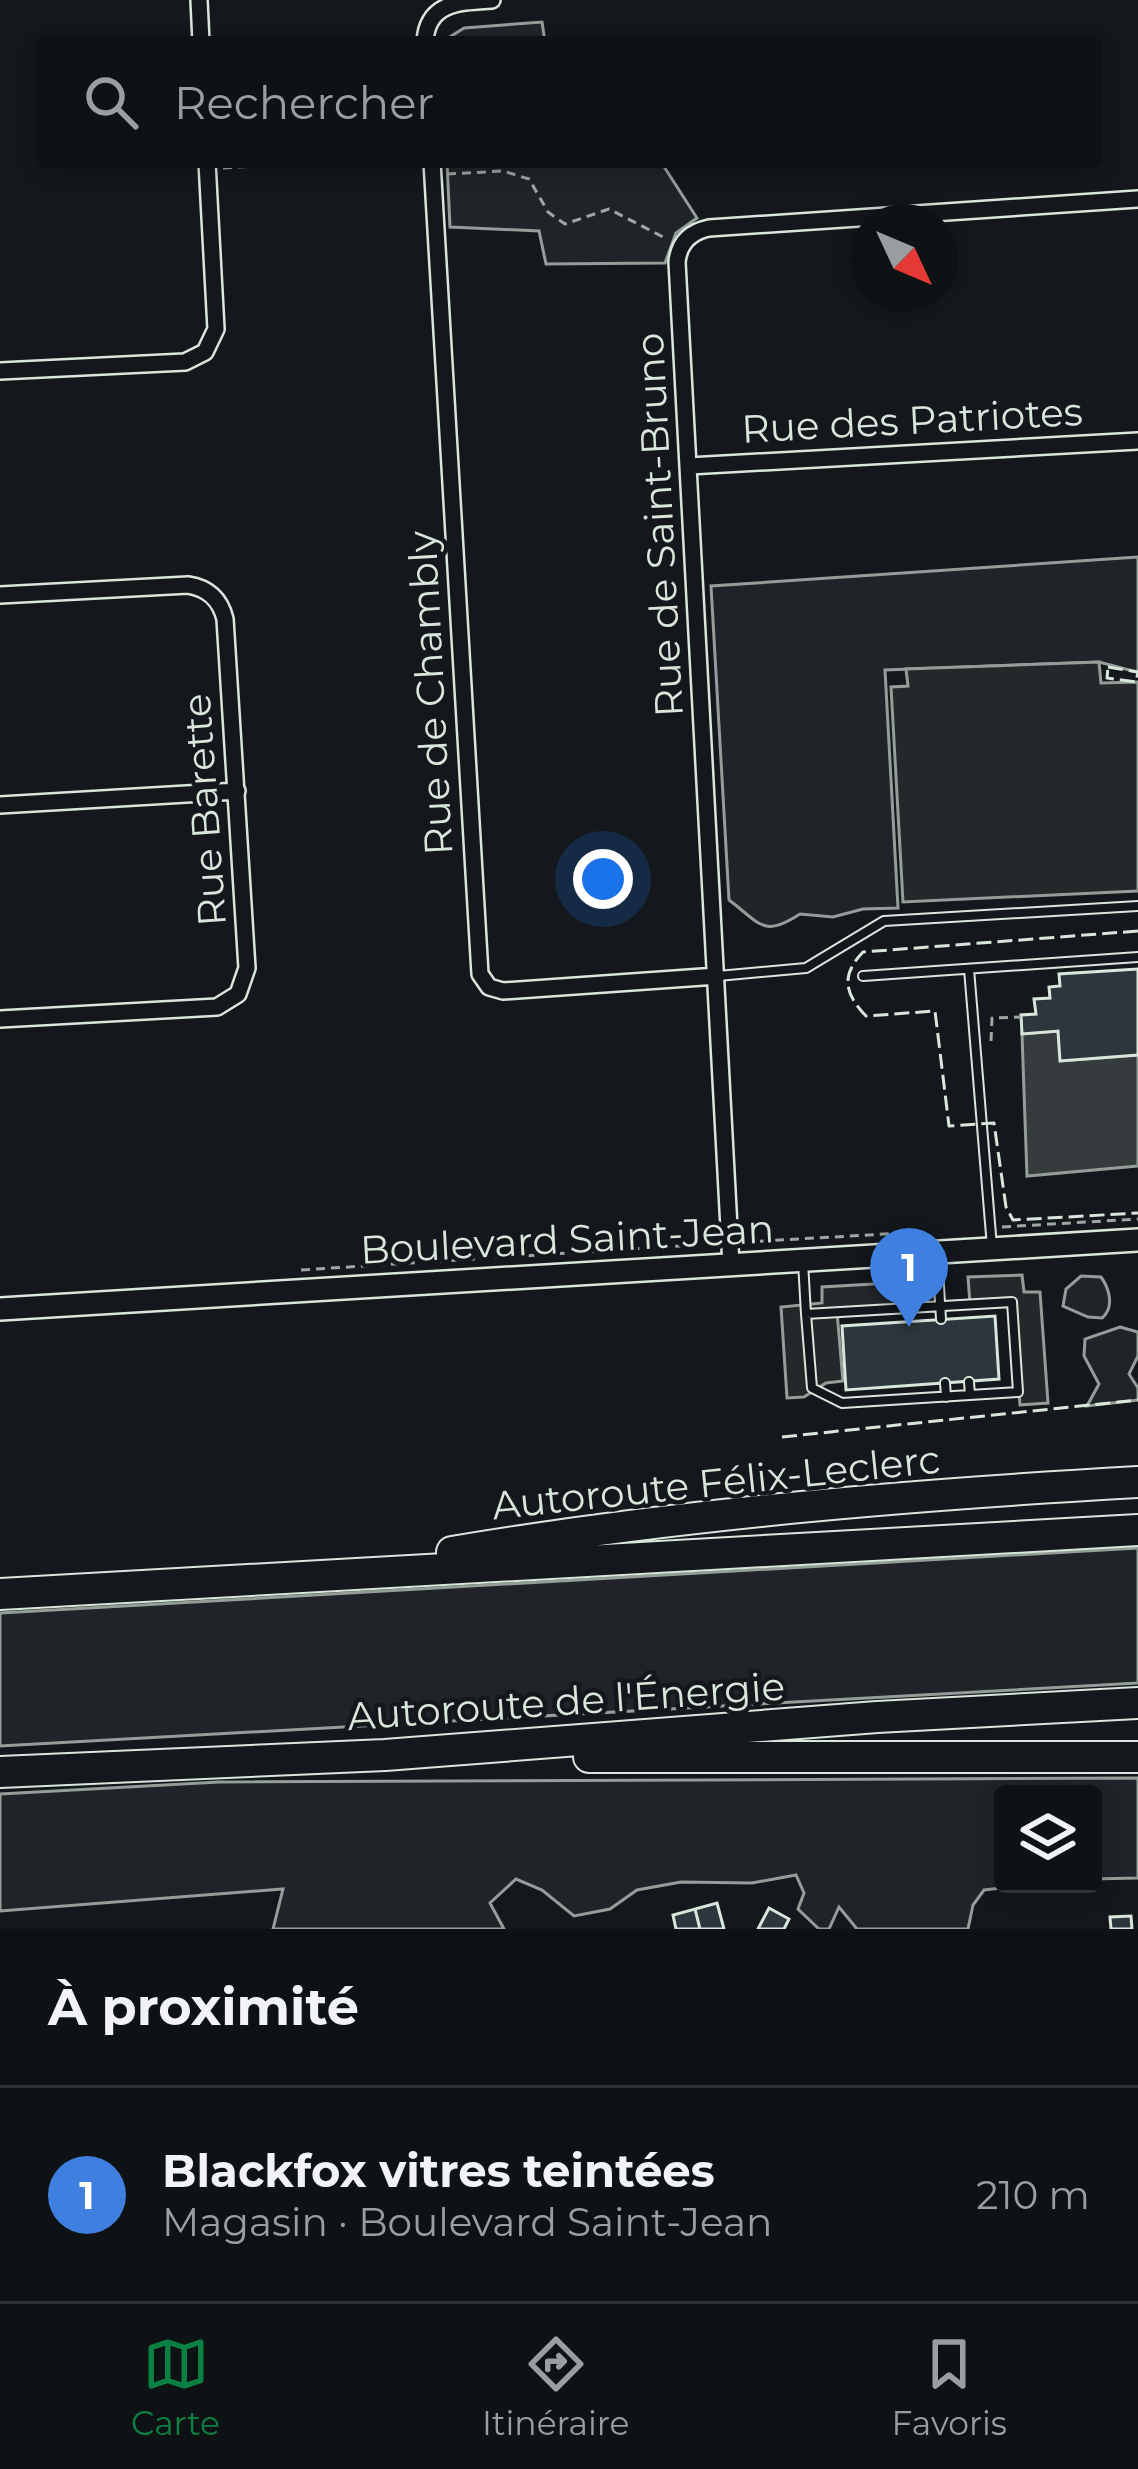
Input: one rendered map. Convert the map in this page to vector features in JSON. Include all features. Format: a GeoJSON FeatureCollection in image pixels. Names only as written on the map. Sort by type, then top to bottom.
{"type":"FeatureCollection","features":[{"type":"Feature","properties":{"kind":"highway","name":"Autoroute Félix-Leclerc"},"geometry":{"type":"LineString","coordinates":[[305,1577],[597,1528],[878,1501],[1138,1483]]}},
{"type":"Feature","properties":{"kind":"highway"},"geometry":{"type":"LineString","coordinates":[[0,1594],[1138,1530]]}},
{"type":"Feature","properties":{"kind":"highway","name":"Autoroute de l'Énergie"},"geometry":{"type":"LineString","coordinates":[[0,1772],[385,1755],[1138,1703]]}},
{"type":"Feature","properties":{"kind":"highway"},"geometry":{"type":"LineString","coordinates":[[385,1755],[880,1760],[1138,1757]]}},
{"type":"Feature","properties":{"kind":"street"},"geometry":{"type":"LineString","coordinates":[[199,0],[201,36]]}},
{"type":"Feature","properties":{"kind":"street"},"geometry":{"type":"LineString","coordinates":[[426,36],[440,9],[492,0]]}},
{"type":"Feature","properties":{"kind":"street"},"geometry":{"type":"LineString","coordinates":[[0,371],[185,362],[205,352],[215,329],[207,168]]}},
{"type":"Feature","properties":{"kind":"street","name":"Rue de Chambly"},"geometry":{"type":"LineString","coordinates":[[433,168],[481,977],[489,987],[503,992],[717,976]]}},
{"type":"Feature","properties":{"kind":"street"},"geometry":{"type":"LineString","coordinates":[[684,242],[710,228],[1138,199]]}},
{"type":"Feature","properties":{"kind":"street","name":"Rue de Saint-Bruno"},"geometry":{"type":"LineString","coordinates":[[684,242],[677,262],[731,1264]]}},
{"type":"Feature","properties":{"kind":"street","name":"Rue des Patriotes"},"geometry":{"type":"LineString","coordinates":[[689,466],[1138,441]]}},
{"type":"Feature","properties":{"kind":"street","name":"Rue Barette"},"geometry":{"type":"LineString","coordinates":[[0,595],[188,585],[209,592],[220,604],[225,620],[247,971],[236,997],[217,1007],[0,1019]]}},
{"type":"Feature","properties":{"kind":"street"},"geometry":{"type":"LineString","coordinates":[[0,805],[237,791]]}},
{"type":"Feature","properties":{"kind":"street","name":"Boulevard Saint-Jean"},"geometry":{"type":"LineString","coordinates":[[0,1309],[802,1260],[936,1242],[992,1249],[1138,1240]]}},
{"type":"Feature","properties":{"kind":"lane"},"geometry":{"type":"LineString","coordinates":[[717,976],[806,968],[884,921],[1138,906]]}},
{"type":"Feature","properties":{"kind":"lane"},"geometry":{"type":"LineString","coordinates":[[863,976],[1138,957]]}},
{"type":"Feature","properties":{"kind":"lane"},"geometry":{"type":"LineString","coordinates":[[969,969],[992,1249]]}},
{"type":"Feature","properties":{"kind":"lane"},"geometry":{"type":"LineString","coordinates":[[936,1242],[941,1319]]}},
{"type":"Feature","properties":{"kind":"lane"},"geometry":{"type":"LineString","coordinates":[[802,1260],[806,1313],[812,1388],[842,1403],[1018,1392],[1012,1302],[806,1313]]}},
{"type":"Feature","properties":{"kind":"lane"},"geometry":{"type":"LineString","coordinates":[[966,1304],[966,1318]]}},
{"type":"Feature","properties":{"kind":"lane"},"geometry":{"type":"LineString","coordinates":[[970,1382],[970,1395]]}},
{"type":"Feature","properties":{"kind":"lane"},"geometry":{"type":"LineString","coordinates":[[944,1383],[946,1396]]}},
{"type":"Feature","properties":{"kind":"path"},"geometry":{"type":"LineString","coordinates":[[441,168],[445,174],[503,171],[530,179],[548,212],[565,224],[609,209],[676,244],[684,242]]}},
{"type":"Feature","properties":{"kind":"path"},"geometry":{"type":"LineString","coordinates":[[991,1042],[992,1018],[1021,1017]]}},
{"type":"Feature","properties":{"kind":"path"},"geometry":{"type":"LineString","coordinates":[[1014,1226],[1138,1219]]}},
{"type":"Feature","properties":{"kind":"path","name":"Boulevard Saint-Jean"},"geometry":{"type":"LineString","coordinates":[[755,1242],[936,1242]]}},
{"type":"Feature","properties":{"kind":"path","name":"Boulevard Saint-Jean"},"geometry":{"type":"LineString","coordinates":[[300,1270],[708,1244]]}},
{"type":"Feature","properties":{"kind":"shaded area"},"geometry":{"type":"Polygon","coordinates":[[[542,22],[544,36],[451,36],[464,28],[542,22]]]}},
{"type":"Feature","properties":{"kind":"shaded area"},"geometry":{"type":"Polygon","coordinates":[[[447,168],[665,168],[697,218],[676,233],[665,263],[546,264],[539,231],[450,227],[447,168]]]}},
{"type":"Feature","properties":{"kind":"shaded area"},"geometry":{"type":"Polygon","coordinates":[[[1138,557],[1138,676],[1099,662],[885,670],[898,908],[863,909],[833,917],[800,914],[770,926],[729,900],[711,586],[1138,557]]]}},
{"type":"Feature","properties":{"kind":"shaded area"},"geometry":{"type":"Polygon","coordinates":[[[1099,662],[1101,683],[1138,682],[1138,891],[903,902],[891,687],[908,686],[906,669],[1099,662]]]}},
{"type":"Feature","properties":{"kind":"shaded area"},"geometry":{"type":"Polygon","coordinates":[[[1058,1031],[1061,1061],[1138,1055],[1138,1166],[1027,1176],[1022,1034],[1058,1031]]]}},
{"type":"Feature","properties":{"kind":"shaded area"},"geometry":{"type":"Polygon","coordinates":[[[1022,1275],[1024,1292],[1040,1292],[1048,1403],[1020,1405],[1012,1302],[970,1304],[968,1277],[1022,1275]]]}},
{"type":"Feature","properties":{"kind":"shaded area"},"geometry":{"type":"Polygon","coordinates":[[[1081,1276],[1104,1281],[1110,1303],[1102,1318],[1063,1306],[1066,1289],[1081,1276]]]}},
{"type":"Feature","properties":{"kind":"shaded area"},"geometry":{"type":"Polygon","coordinates":[[[925,1281],[928,1307],[837,1312],[843,1381],[826,1383],[804,1397],[787,1398],[781,1307],[822,1303],[822,1287],[925,1281]]]}},
{"type":"Feature","properties":{"kind":"shaded area"},"geometry":{"type":"Polygon","coordinates":[[[1120,1327],[1138,1332],[1138,1356],[1129,1374],[1138,1388],[1138,1400],[1087,1406],[1099,1384],[1084,1356],[1085,1339],[1120,1327]]]}},
{"type":"Feature","properties":{"kind":"shaded area"},"geometry":{"type":"Polygon","coordinates":[[[1138,1548],[1138,1683],[0,1746],[0,1613],[1138,1548]]]}},
{"type":"Feature","properties":{"kind":"shaded area"},"geometry":{"type":"Polygon","coordinates":[[[1138,1778],[1138,1878],[1102,1879],[1102,1785],[994,1785],[994,1889],[984,1890],[973,1905],[968,1929],[857,1929],[839,1907],[829,1929],[819,1929],[798,1909],[804,1893],[796,1875],[752,1883],[681,1882],[637,1890],[610,1909],[574,1916],[542,1890],[516,1879],[490,1903],[504,1929],[273,1929],[283,1889],[0,1911],[0,1794],[219,1782],[1138,1778]]]}},
{"type":"Feature","properties":{"kind":"building"},"geometry":{"type":"Polygon","coordinates":[[[1138,969],[1138,1055],[1060,1061],[1058,1031],[1022,1034],[1021,1015],[1036,1014],[1034,999],[1050,998],[1049,987],[1060,986],[1059,974],[1138,969]]]}},
{"type":"Feature","properties":{"kind":"building"},"geometry":{"type":"Polygon","coordinates":[[[995,1316],[999,1379],[846,1390],[842,1326],[995,1316]]]}},
{"type":"Feature","properties":{"kind":"building"},"geometry":{"type":"Polygon","coordinates":[[[717,1903],[724,1929],[700,1929],[695,1909],[717,1903]]]}},
{"type":"Feature","properties":{"kind":"building"},"geometry":{"type":"Polygon","coordinates":[[[769,1908],[789,1919],[784,1929],[758,1929],[769,1908]]]}},
{"type":"Feature","properties":{"kind":"building"},"geometry":{"type":"Polygon","coordinates":[[[695,1909],[700,1929],[676,1929],[673,1915],[695,1909]]]}},
{"type":"Feature","properties":{"kind":"building"},"geometry":{"type":"Polygon","coordinates":[[[1131,1916],[1132,1929],[1111,1929],[1110,1917],[1131,1916]]]}},
{"type":"Feature","properties":{"kind":"fence"},"geometry":{"type":"LineString","coordinates":[[1108,667],[1138,672],[1136,682],[1107,678],[1108,667]]}},
{"type":"Feature","properties":{"kind":"fence"},"geometry":{"type":"LineString","coordinates":[[1138,931],[863,952],[848,977],[853,1000],[866,1016],[935,1011],[949,1126],[994,1123],[1006,1207],[1013,1220],[1138,1213]]}},
{"type":"Feature","properties":{"kind":"fence"},"geometry":{"type":"LineString","coordinates":[[782,1437],[1138,1400]]}},
{"type":"Feature","properties":{"kind":"place","name":"Blackfox vitres teintées"},"geometry":{"type":"Point","coordinates":[909,1327]}}]}
